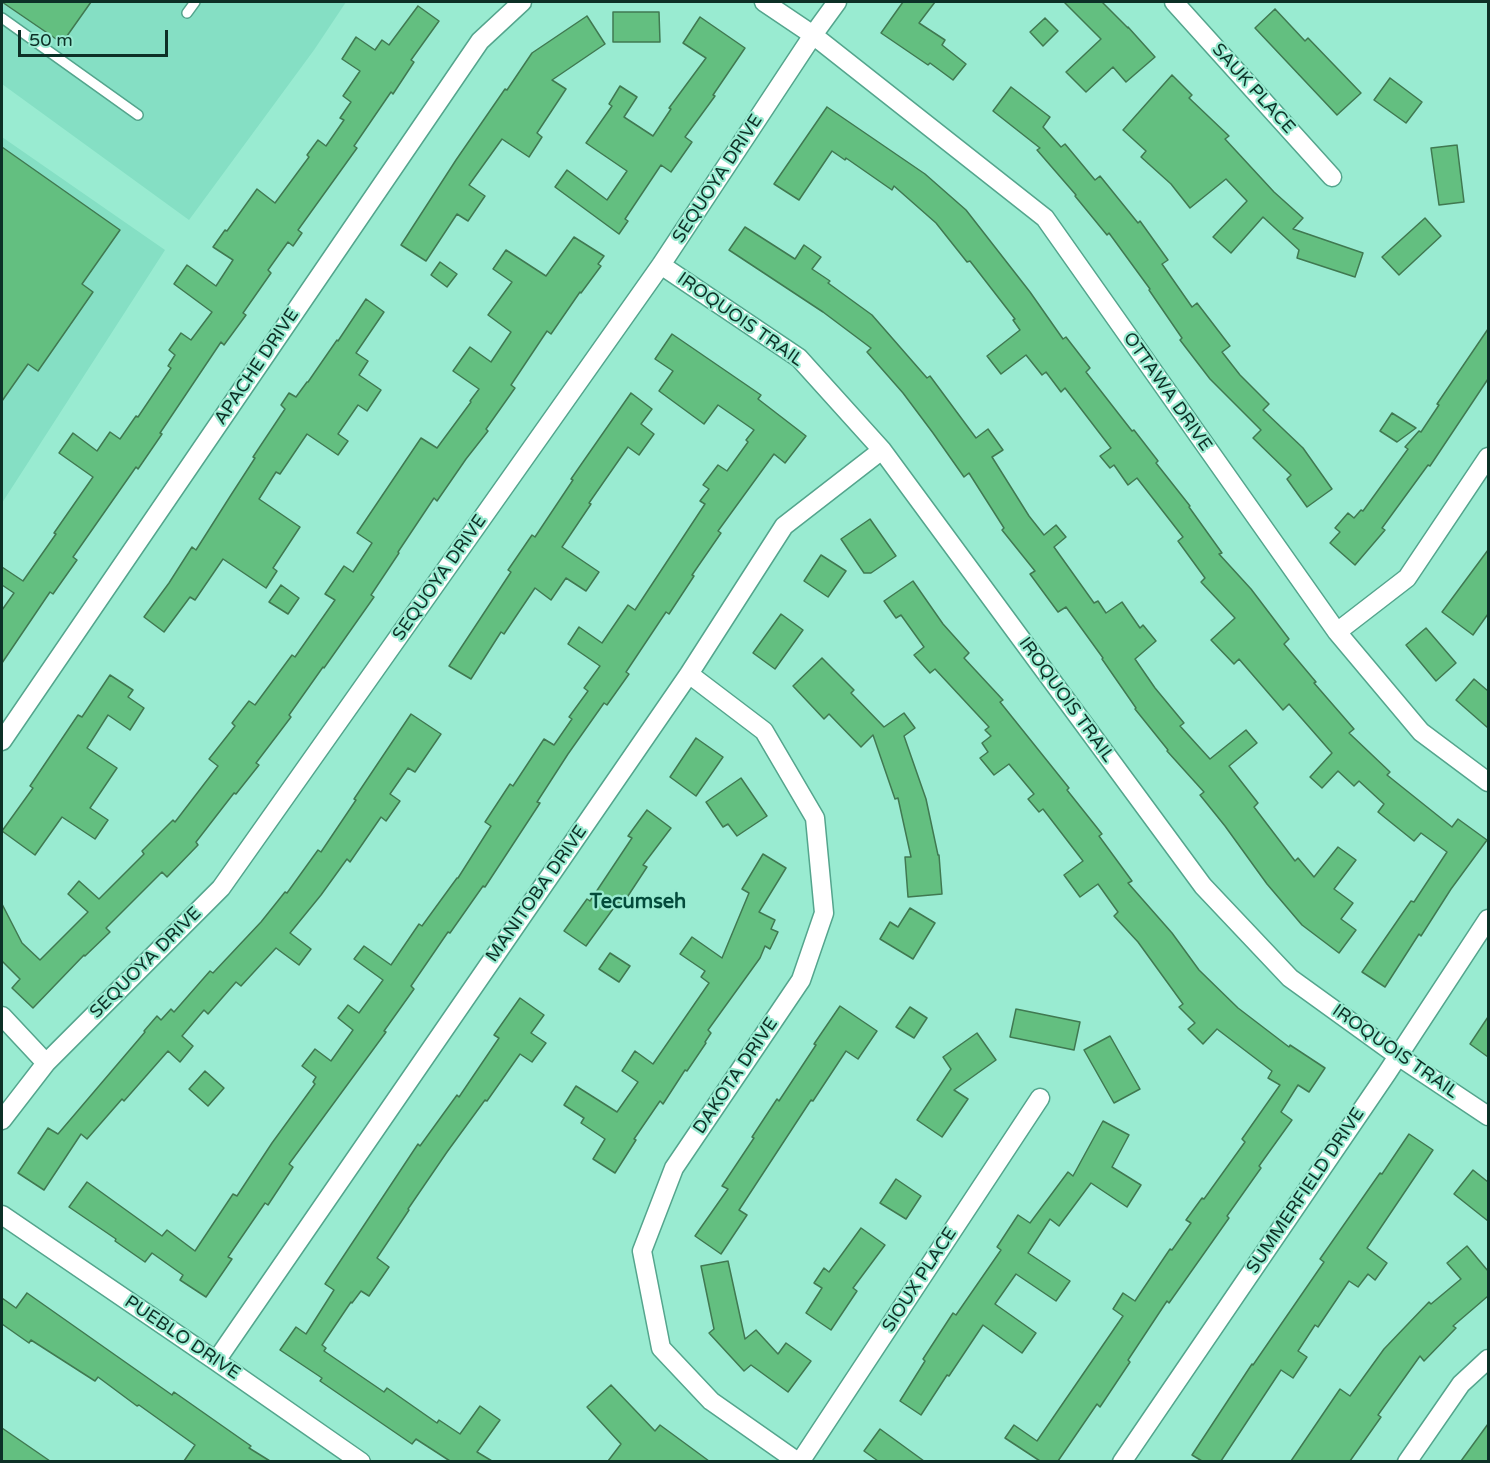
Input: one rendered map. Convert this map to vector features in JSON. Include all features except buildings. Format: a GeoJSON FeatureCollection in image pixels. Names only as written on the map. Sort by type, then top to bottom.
{"type":"FeatureCollection","features":[{"type":"Feature","properties":{"kind":"street","name":"APACHE DRIVE"},"geometry":{"type":"LineString","coordinates":[[2,741],[480,41],[522,2]]}},
{"type":"Feature","properties":{"kind":"street"},"geometry":{"type":"LineString","coordinates":[[764,2],[813,35]]}},
{"type":"Feature","properties":{"kind":"street","name":"SEQUOYA DRIVE"},"geometry":{"type":"LineString","coordinates":[[2,1120],[46,1063],[221,888],[662,265],[837,2]]}},
{"type":"Feature","properties":{"kind":"street","name":"SAUK PLACE"},"geometry":{"type":"LineString","coordinates":[[1178,3],[1332,177]]}},
{"type":"Feature","properties":{"kind":"street","name":"OTTAWA DRIVE"},"geometry":{"type":"LineString","coordinates":[[813,35],[1045,218],[1337,632],[1421,732],[1488,782]]}},
{"type":"Feature","properties":{"kind":"street","name":"IROQUOIS TRAIL"},"geometry":{"type":"LineString","coordinates":[[662,265],[799,358],[882,450],[1203,886],[1290,978],[1398,1056],[1488,1116]]}},
{"type":"Feature","properties":{"kind":"street","name":"MANITOBA DRIVE"},"geometry":{"type":"LineString","coordinates":[[216,1361],[689,674],[784,526],[882,450]]}},
{"type":"Feature","properties":{"kind":"street"},"geometry":{"type":"LineString","coordinates":[[1337,632],[1407,578],[1488,457]]}},
{"type":"Feature","properties":{"kind":"street","name":"DAKOTA DRIVE"},"geometry":{"type":"LineString","coordinates":[[689,674],[764,730],[815,818],[824,913],[801,980],[674,1168],[642,1251],[661,1348],[711,1401],[799,1461]]}},
{"type":"Feature","properties":{"kind":"street","name":"SUMMERFIELD DRIVE"},"geometry":{"type":"LineString","coordinates":[[1122,1461],[1398,1056],[1488,919]]}},
{"type":"Feature","properties":{"kind":"street"},"geometry":{"type":"LineString","coordinates":[[2,1016],[46,1063]]}},
{"type":"Feature","properties":{"kind":"street","name":"SIOUX PLACE"},"geometry":{"type":"LineString","coordinates":[[799,1461],[1040,1098]]}},
{"type":"Feature","properties":{"kind":"street","name":"PUEBLO DRIVE"},"geometry":{"type":"LineString","coordinates":[[2,1215],[361,1461]]}},
{"type":"Feature","properties":{"kind":"street"},"geometry":{"type":"LineString","coordinates":[[1407,1461],[1461,1384],[1488,1359]]}},
{"type":"Feature","properties":{"kind":"lane"},"geometry":{"type":"LineString","coordinates":[[187,13],[195,2]]}},
{"type":"Feature","properties":{"kind":"lane"},"geometry":{"type":"LineString","coordinates":[[2,18],[138,115]]}},
{"type":"Feature","properties":{"kind":"shaded area"},"geometry":{"type":"Polygon","coordinates":[[[2,2],[346,2],[314,50],[189,220],[2,84],[2,2]]]}},
{"type":"Feature","properties":{"kind":"shaded area"},"geometry":{"type":"Polygon","coordinates":[[[2,137],[165,250],[2,503],[2,137]]]}},
{"type":"Feature","properties":{"kind":"district","name":"Tecumseh"},"geometry":{"type":"Point","coordinates":[638,903]}}]}
